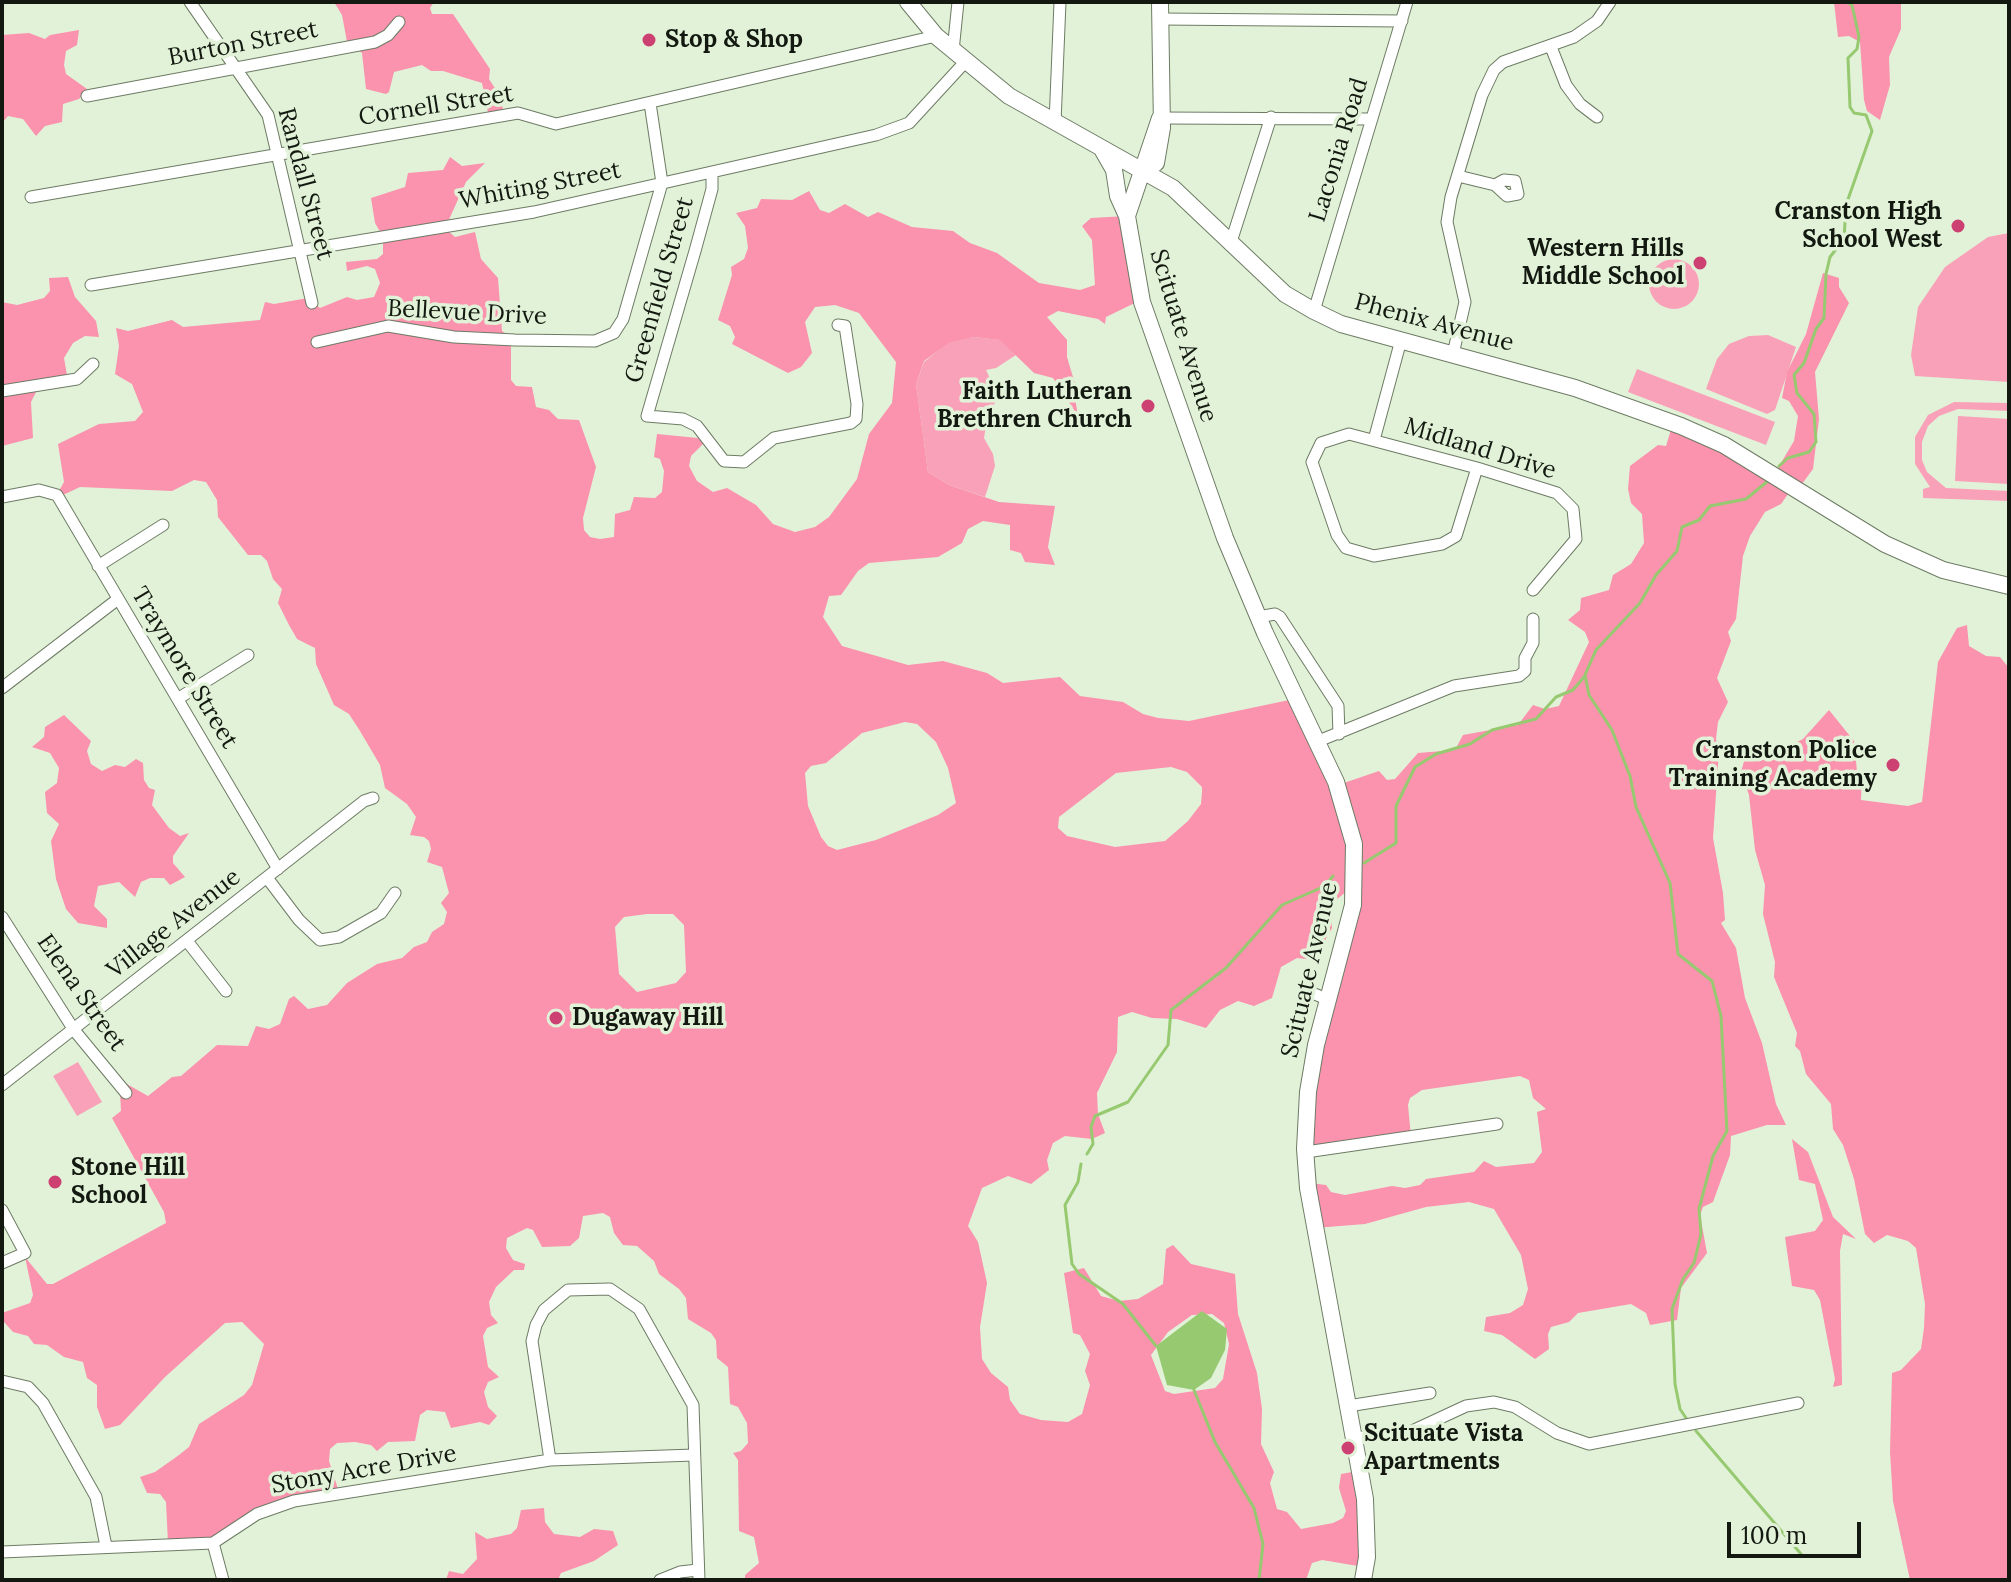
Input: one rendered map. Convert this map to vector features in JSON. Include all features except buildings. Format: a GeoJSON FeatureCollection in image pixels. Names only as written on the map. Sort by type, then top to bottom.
{"type":"FeatureCollection","features":[{"type":"Feature","properties":{"kind":"main road","name":"Phenix Avenue"},"geometry":{"type":"LineString","coordinates":[[908,2],[936,36],[1009,96],[1173,188],[1285,294],[1314,311],[1401,340],[1575,388],[1681,426],[1724,445],[1885,544],[1943,570],[2009,586]]}},
{"type":"Feature","properties":{"kind":"main road"},"geometry":{"type":"LineString","coordinates":[[1127,216],[1160,118],[1160,10]]}},
{"type":"Feature","properties":{"kind":"main road","name":"Scituate Avenue"},"geometry":{"type":"LineString","coordinates":[[1101,147],[1114,170],[1118,196],[1127,216],[1142,302],[1225,538],[1345,806],[1356,857],[1351,917],[1310,1076],[1306,1152],[1308,1188],[1354,1438],[1367,1535],[1363,1580]]}},
{"type":"Feature","properties":{"kind":"street","name":"Randall Street"},"geometry":{"type":"LineString","coordinates":[[190,2],[268,115],[312,303]]}},
{"type":"Feature","properties":{"kind":"street"},"geometry":{"type":"LineString","coordinates":[[958,2],[959,56]]}},
{"type":"Feature","properties":{"kind":"street"},"geometry":{"type":"LineString","coordinates":[[1055,123],[1060,2]]}},
{"type":"Feature","properties":{"kind":"street","name":"Laconia Road"},"geometry":{"type":"LineString","coordinates":[[1314,311],[1407,2]]}},
{"type":"Feature","properties":{"kind":"street"},"geometry":{"type":"LineString","coordinates":[[1453,354],[1465,302],[1447,222],[1482,95],[1494,70],[1529,50],[1551,47],[1586,30],[1610,2]]}},
{"type":"Feature","properties":{"kind":"street"},"geometry":{"type":"LineString","coordinates":[[1160,10],[1402,21]]}},
{"type":"Feature","properties":{"kind":"street","name":"Burton Street"},"geometry":{"type":"LineString","coordinates":[[87,96],[375,42],[388,35],[399,22]]}},
{"type":"Feature","properties":{"kind":"street","name":"Cornell Street"},"geometry":{"type":"LineString","coordinates":[[31,197],[518,113],[556,124],[936,36]]}},
{"type":"Feature","properties":{"kind":"street"},"geometry":{"type":"LineString","coordinates":[[1551,47],[1566,85],[1580,104],[1597,117]]}},
{"type":"Feature","properties":{"kind":"street","name":"Whiting Street"},"geometry":{"type":"LineString","coordinates":[[91,285],[549,209],[897,130],[909,123],[959,56]]}},
{"type":"Feature","properties":{"kind":"street","name":"Bellevue Drive"},"geometry":{"type":"LineString","coordinates":[[317,342],[388,326],[454,337],[595,341],[607,337],[618,329],[623,319],[662,183],[650,103]]}},
{"type":"Feature","properties":{"kind":"street"},"geometry":{"type":"LineString","coordinates":[[1230,245],[1271,117]]}},
{"type":"Feature","properties":{"kind":"street"},"geometry":{"type":"LineString","coordinates":[[1160,118],[1372,119]]}},
{"type":"Feature","properties":{"kind":"street","name":"Greenfield Street"},"geometry":{"type":"LineString","coordinates":[[712,172],[712,189],[647,416],[683,419],[697,426],[724,461],[744,462],[774,438],[851,423],[856,419],[857,404],[845,326],[838,325]]}},
{"type":"Feature","properties":{"kind":"street"},"geometry":{"type":"LineString","coordinates":[[1458,176],[1495,185]]}},
{"type":"Feature","properties":{"kind":"street","name":"Midland Drive"},"geometry":{"type":"LineString","coordinates":[[1401,340],[1374,440],[1557,493],[1573,509],[1576,539],[1533,590]]}},
{"type":"Feature","properties":{"kind":"street"},"geometry":{"type":"LineString","coordinates":[[2,391],[77,379],[93,364]]}},
{"type":"Feature","properties":{"kind":"street"},"geometry":{"type":"LineString","coordinates":[[1374,440],[1340,435],[1321,443],[1312,456],[1314,475],[1337,535],[1352,553],[1374,556],[1442,544],[1456,536],[1477,468]]}},
{"type":"Feature","properties":{"kind":"street","name":"Traymore Street"},"geometry":{"type":"LineString","coordinates":[[2,497],[51,492],[179,698],[278,869]]}},
{"type":"Feature","properties":{"kind":"street"},"geometry":{"type":"LineString","coordinates":[[98,566],[163,525]]}},
{"type":"Feature","properties":{"kind":"street"},"geometry":{"type":"LineString","coordinates":[[2,688],[118,599]]}},
{"type":"Feature","properties":{"kind":"street"},"geometry":{"type":"LineString","coordinates":[[1258,617],[1280,617],[1338,706],[1339,734]]}},
{"type":"Feature","properties":{"kind":"street"},"geometry":{"type":"LineString","coordinates":[[1316,742],[1454,686],[1519,676],[1525,671],[1525,658],[1533,643],[1533,619]]}},
{"type":"Feature","properties":{"kind":"street"},"geometry":{"type":"LineString","coordinates":[[179,698],[248,655]]}},
{"type":"Feature","properties":{"kind":"street","name":"Village Avenue"},"geometry":{"type":"LineString","coordinates":[[2,1085],[373,798]]}},
{"type":"Feature","properties":{"kind":"street"},"geometry":{"type":"LineString","coordinates":[[268,879],[299,920],[320,940],[339,937],[381,913],[395,893]]}},
{"type":"Feature","properties":{"kind":"street","name":"Elena Street"},"geometry":{"type":"LineString","coordinates":[[2,917],[74,1030],[126,1093]]}},
{"type":"Feature","properties":{"kind":"street"},"geometry":{"type":"LineString","coordinates":[[187,941],[226,991]]}},
{"type":"Feature","properties":{"kind":"street"},"geometry":{"type":"LineString","coordinates":[[1305,990],[1329,1000]]}},
{"type":"Feature","properties":{"kind":"street"},"geometry":{"type":"LineString","coordinates":[[1306,1152],[1497,1124]]}},
{"type":"Feature","properties":{"kind":"street"},"geometry":{"type":"LineString","coordinates":[[2,1210],[25,1253],[2,1263]]}},
{"type":"Feature","properties":{"kind":"street"},"geometry":{"type":"LineString","coordinates":[[550,1460],[532,1341],[544,1310],[568,1290],[581,1287],[610,1289],[639,1309],[688,1393],[695,1415],[699,1575],[680,1572],[660,1580]]}},
{"type":"Feature","properties":{"kind":"street"},"geometry":{"type":"LineString","coordinates":[[2,1381],[28,1387],[43,1403],[96,1497],[106,1546]]}},
{"type":"Feature","properties":{"kind":"street"},"geometry":{"type":"LineString","coordinates":[[1348,1406],[1430,1393]]}},
{"type":"Feature","properties":{"kind":"street"},"geometry":{"type":"LineString","coordinates":[[1354,1438],[1410,1432],[1466,1406],[1494,1402],[1515,1407],[1557,1433],[1589,1444],[1798,1403]]}},
{"type":"Feature","properties":{"kind":"street","name":"Stony Acre Drive"},"geometry":{"type":"LineString","coordinates":[[213,1543],[257,1514],[294,1501],[550,1460],[694,1455]]}},
{"type":"Feature","properties":{"kind":"street"},"geometry":{"type":"LineString","coordinates":[[2,1552],[213,1543],[223,1580]]}},
{"type":"Feature","properties":{"kind":"shaded area"},"geometry":{"type":"Polygon","coordinates":[[[334,2],[434,2],[430,8],[432,14],[453,14],[490,69],[489,79],[500,96],[504,114],[489,117],[482,83],[443,71],[431,71],[422,65],[394,72],[386,94],[366,89],[362,53],[347,42],[342,15],[334,2]]]}},
{"type":"Feature","properties":{"kind":"shaded area"},"geometry":{"type":"Polygon","coordinates":[[[1834,2],[1901,2],[1901,29],[1889,57],[1890,85],[1880,120],[1867,111],[1864,100],[1860,42],[1849,36],[1838,37],[1834,2]]]}},
{"type":"Feature","properties":{"kind":"shaded area"},"geometry":{"type":"Polygon","coordinates":[[[79,30],[77,45],[66,51],[64,65],[66,74],[87,89],[79,99],[63,104],[62,122],[45,126],[36,136],[23,119],[8,116],[2,123],[2,35],[29,33],[45,39],[50,35],[79,30]]]}},
{"type":"Feature","properties":{"kind":"shaded area"},"geometry":{"type":"Polygon","coordinates":[[[450,157],[462,166],[485,163],[466,182],[447,224],[448,231],[455,237],[475,232],[481,259],[498,278],[502,331],[515,340],[511,346],[511,380],[516,386],[532,387],[536,407],[549,410],[558,419],[579,420],[596,467],[583,518],[584,530],[590,537],[600,539],[614,537],[615,514],[630,510],[634,497],[655,498],[662,492],[664,471],[660,459],[654,457],[657,434],[708,439],[691,456],[689,466],[697,481],[713,492],[727,488],[756,505],[773,524],[795,532],[815,527],[829,517],[857,479],[869,434],[892,403],[896,362],[859,313],[835,305],[815,307],[805,322],[812,353],[801,367],[788,373],[732,344],[735,337],[730,326],[718,320],[732,275],[731,267],[744,259],[748,248],[745,226],[736,213],[757,208],[761,199],[792,200],[809,191],[820,210],[829,213],[845,204],[868,217],[878,212],[912,227],[953,231],[970,243],[997,253],[1039,283],[1080,290],[1095,285],[1092,240],[1082,226],[1091,218],[1127,216],[1143,299],[1106,317],[1105,324],[1098,319],[1058,311],[1047,317],[1067,340],[1067,357],[1078,394],[1075,398],[1078,416],[1053,378],[1034,373],[1000,340],[974,337],[950,342],[924,361],[916,384],[928,472],[949,485],[999,502],[1055,506],[1048,547],[1055,565],[1025,562],[1021,553],[1010,550],[1010,525],[983,521],[968,529],[962,543],[938,557],[869,563],[858,571],[841,595],[829,596],[823,617],[842,646],[908,665],[943,661],[987,673],[1003,683],[1060,677],[1080,696],[1123,702],[1143,714],[1158,718],[1189,721],[1294,699],[1338,785],[1379,771],[1387,780],[1395,779],[1418,753],[1455,750],[1463,735],[1518,725],[1533,705],[1545,709],[1559,706],[1589,642],[1585,632],[1568,620],[1580,610],[1581,598],[1609,590],[1613,575],[1631,564],[1644,543],[1642,514],[1631,503],[1628,489],[1630,466],[1658,445],[1666,446],[1673,423],[1775,473],[1794,441],[1798,416],[1789,401],[1782,398],[1787,372],[1806,334],[1823,273],[1839,278],[1839,287],[1849,303],[1815,372],[1819,419],[1813,469],[1799,488],[1793,487],[1781,504],[1765,512],[1750,536],[1743,556],[1736,619],[1728,632],[1731,641],[1717,678],[1728,702],[1718,722],[1716,739],[1719,751],[1713,838],[1723,893],[1725,920],[1721,923],[1736,948],[1745,998],[1762,1043],[1776,1104],[1786,1125],[1767,1125],[1731,1136],[1730,1155],[1713,1202],[1703,1207],[1700,1215],[1707,1253],[1681,1288],[1677,1320],[1650,1325],[1646,1313],[1631,1304],[1578,1313],[1569,1322],[1551,1327],[1549,1349],[1535,1359],[1502,1335],[1484,1331],[1486,1317],[1510,1313],[1523,1305],[1528,1289],[1521,1255],[1494,1209],[1469,1202],[1426,1207],[1365,1224],[1315,1228],[1309,1183],[1326,1185],[1331,1192],[1345,1195],[1392,1186],[1405,1188],[1420,1185],[1426,1179],[1474,1172],[1484,1161],[1496,1167],[1534,1163],[1542,1152],[1537,1112],[1546,1109],[1533,1098],[1529,1080],[1520,1076],[1422,1090],[1410,1098],[1408,1105],[1411,1137],[1304,1149],[1353,886],[1330,905],[1332,928],[1314,960],[1297,958],[1281,967],[1272,998],[1254,1006],[1238,1001],[1220,1010],[1206,1028],[1177,1019],[1152,1018],[1132,1012],[1118,1017],[1117,1052],[1097,1093],[1098,1114],[1105,1133],[1092,1139],[1065,1136],[1053,1143],[1047,1160],[1049,1170],[1031,1184],[1008,1176],[982,1188],[968,1226],[978,1242],[987,1283],[980,1327],[982,1359],[991,1373],[1008,1387],[1010,1400],[1020,1414],[1041,1420],[1068,1422],[1082,1414],[1090,1385],[1085,1371],[1090,1354],[1080,1335],[1073,1333],[1064,1273],[1084,1268],[1101,1296],[1119,1301],[1138,1299],[1163,1284],[1166,1249],[1173,1245],[1191,1264],[1235,1274],[1238,1314],[1257,1373],[1262,1409],[1261,1444],[1274,1472],[1270,1483],[1277,1509],[1287,1512],[1301,1529],[1333,1523],[1343,1518],[1346,1511],[1339,1488],[1341,1474],[1358,1471],[1364,1567],[1322,1560],[1312,1563],[1306,1580],[745,1580],[745,1575],[759,1563],[754,1537],[739,1531],[738,1460],[733,1453],[741,1451],[748,1443],[747,1423],[738,1407],[730,1404],[728,1367],[717,1358],[716,1340],[711,1333],[688,1319],[686,1298],[679,1289],[659,1274],[654,1261],[637,1246],[623,1245],[614,1233],[610,1217],[603,1213],[583,1216],[579,1238],[570,1246],[542,1247],[533,1230],[527,1228],[507,1238],[506,1248],[513,1260],[525,1264],[524,1270],[514,1270],[496,1287],[489,1302],[491,1315],[498,1323],[487,1328],[483,1336],[488,1367],[499,1377],[488,1382],[484,1392],[488,1407],[497,1416],[489,1425],[480,1422],[451,1428],[445,1412],[427,1410],[420,1415],[415,1441],[388,1442],[377,1451],[371,1445],[337,1443],[330,1449],[329,1461],[339,1492],[291,1501],[213,1543],[168,1543],[166,1502],[160,1494],[147,1493],[140,1477],[155,1472],[179,1455],[189,1447],[199,1424],[244,1395],[252,1385],[264,1344],[242,1322],[225,1323],[165,1377],[120,1425],[105,1429],[97,1407],[97,1385],[87,1378],[83,1362],[64,1357],[47,1345],[34,1344],[28,1336],[13,1332],[4,1322],[2,1313],[30,1303],[33,1295],[25,1257],[47,1284],[53,1284],[166,1223],[164,1212],[112,1118],[121,1111],[120,1092],[125,1083],[148,1096],[172,1077],[181,1076],[217,1045],[248,1046],[256,1026],[269,1029],[280,1024],[289,999],[294,996],[308,1009],[327,1005],[347,983],[377,964],[402,958],[414,947],[427,942],[432,932],[444,924],[447,912],[441,903],[449,893],[442,867],[427,862],[431,849],[429,841],[410,835],[416,817],[407,804],[385,788],[380,765],[360,731],[349,714],[334,705],[316,664],[315,648],[297,639],[289,625],[278,603],[282,589],[273,579],[267,561],[261,555],[248,555],[218,517],[217,500],[206,482],[194,480],[172,491],[80,487],[63,495],[59,491],[64,482],[58,444],[99,424],[135,421],[143,412],[132,384],[115,374],[119,346],[116,328],[128,331],[172,320],[183,327],[260,320],[265,302],[274,304],[308,298],[320,308],[347,297],[357,300],[374,297],[380,283],[375,269],[367,266],[347,271],[346,262],[377,259],[383,254],[383,237],[375,223],[371,198],[405,187],[408,173],[443,170],[450,157]],[[905,722],[862,733],[826,763],[811,766],[805,773],[808,806],[821,837],[828,846],[837,850],[876,840],[938,815],[956,803],[948,768],[936,742],[917,724],[905,722]],[[1171,767],[1116,773],[1059,817],[1058,828],[1067,836],[1115,847],[1165,841],[1188,821],[1201,804],[1202,787],[1187,772],[1171,767]],[[673,914],[624,917],[615,927],[619,974],[637,992],[676,983],[686,972],[684,925],[673,914]],[[1212,1314],[1192,1315],[1168,1332],[1151,1355],[1165,1391],[1174,1394],[1215,1388],[1223,1379],[1229,1344],[1224,1323],[1212,1314]]]}},
{"type":"Feature","properties":{"kind":"shaded area"},"geometry":{"type":"Polygon","coordinates":[[[2009,233],[2009,382],[1915,376],[1911,355],[1918,307],[1945,267],[1988,237],[2009,233]]]}},
{"type":"Feature","properties":{"kind":"shaded area"},"geometry":{"type":"Polygon","coordinates":[[[1674,259],[1692,266],[1699,284],[1692,302],[1674,309],[1656,302],[1649,284],[1656,266],[1674,259]]]}},
{"type":"Feature","properties":{"kind":"shaded area"},"geometry":{"type":"Polygon","coordinates":[[[68,277],[75,297],[96,321],[99,337],[85,336],[73,343],[64,358],[68,381],[39,386],[31,402],[33,438],[2,446],[2,302],[17,305],[44,298],[50,291],[49,278],[68,277]]]}},
{"type":"Feature","properties":{"kind":"shaded area"},"geometry":{"type":"Polygon","coordinates":[[[1768,335],[1796,347],[1775,410],[1767,414],[1706,389],[1717,359],[1729,344],[1749,336],[1768,335]]]}},
{"type":"Feature","properties":{"kind":"shaded area"},"geometry":{"type":"Polygon","coordinates":[[[974,337],[1001,340],[1016,355],[996,368],[986,370],[999,397],[988,413],[984,438],[993,454],[995,466],[985,497],[949,485],[928,472],[916,384],[924,362],[950,341],[974,337]]]}},
{"type":"Feature","properties":{"kind":"shaded area"},"geometry":{"type":"Polygon","coordinates":[[[1637,369],[1775,422],[1766,445],[1628,392],[1637,369]]]}},
{"type":"Feature","properties":{"kind":"shaded area"},"geometry":{"type":"Polygon","coordinates":[[[1954,402],[2009,403],[2009,411],[1958,409],[1939,416],[1928,426],[1922,442],[1922,460],[1927,472],[1946,488],[2009,491],[2009,501],[1923,498],[1923,489],[1930,487],[1915,464],[1915,437],[1928,415],[1954,402]]]}},
{"type":"Feature","properties":{"kind":"shaded area"},"geometry":{"type":"Polygon","coordinates":[[[1958,416],[2009,419],[2009,484],[1955,481],[1958,416]]]}},
{"type":"Feature","properties":{"kind":"shaded area"},"geometry":{"type":"Polygon","coordinates":[[[1967,625],[1969,646],[1986,656],[2000,657],[2009,668],[2009,1580],[1910,1580],[1893,1501],[1890,1452],[1892,1373],[1901,1370],[1921,1349],[1924,1328],[1925,1304],[1916,1248],[1908,1241],[1887,1235],[1874,1243],[1865,1234],[1854,1179],[1843,1145],[1833,1129],[1831,1104],[1806,1074],[1800,1051],[1795,1046],[1797,1033],[1774,977],[1775,962],[1763,914],[1765,885],[1755,850],[1749,795],[1741,772],[1745,758],[1761,742],[1783,749],[1803,739],[1829,710],[1854,741],[1857,771],[1862,773],[1861,800],[1908,806],[1922,802],[1938,662],[1957,628],[1967,625]]]}},
{"type":"Feature","properties":{"kind":"shaded area"},"geometry":{"type":"Polygon","coordinates":[[[64,715],[91,741],[87,751],[91,764],[102,771],[115,765],[125,767],[136,759],[143,763],[144,780],[149,788],[155,790],[152,805],[169,828],[180,836],[189,833],[173,856],[173,863],[185,877],[170,885],[164,878],[150,878],[141,882],[135,897],[119,882],[98,886],[94,906],[107,919],[107,928],[78,923],[66,909],[56,879],[51,841],[59,824],[47,813],[45,792],[57,783],[59,768],[50,753],[32,747],[44,737],[45,727],[64,715]]]}},
{"type":"Feature","properties":{"kind":"shaded area"},"geometry":{"type":"Polygon","coordinates":[[[78,1062],[102,1102],[77,1116],[53,1076],[78,1062]]]}},
{"type":"Feature","properties":{"kind":"shaded area"},"geometry":{"type":"Polygon","coordinates":[[[1792,1139],[1808,1152],[1833,1217],[1856,1239],[1843,1234],[1840,1251],[1842,1385],[1833,1387],[1835,1379],[1820,1300],[1814,1290],[1792,1286],[1785,1237],[1815,1231],[1823,1220],[1815,1184],[1799,1180],[1792,1139]]]}},
{"type":"Feature","properties":{"kind":"shaded area"},"geometry":{"type":"Polygon","coordinates":[[[1202,1311],[1227,1329],[1225,1350],[1211,1378],[1194,1390],[1167,1385],[1156,1346],[1202,1311]]]}},
{"type":"Feature","properties":{"kind":"shaded area"},"geometry":{"type":"Polygon","coordinates":[[[544,1508],[545,1522],[554,1534],[580,1537],[594,1529],[613,1531],[618,1545],[594,1561],[561,1573],[558,1580],[446,1580],[449,1571],[463,1574],[477,1559],[475,1532],[487,1539],[511,1534],[517,1528],[521,1510],[544,1508]]]}},
{"type":"Feature","properties":{"kind":"waterway"},"geometry":{"type":"LineString","coordinates":[[1779,466],[1788,458],[1809,452],[1816,442],[1814,414],[1797,393],[1794,375],[1804,363],[1816,329],[1824,318],[1830,257],[1844,239],[1846,205],[1872,131],[1866,115],[1854,113],[1850,107],[1848,58],[1857,49],[1859,37],[1852,5],[1846,2]]}},
{"type":"Feature","properties":{"kind":"waterway"},"geometry":{"type":"LineString","coordinates":[[1686,1418],[1680,1409],[1675,1384],[1672,1309],[1683,1279],[1694,1263],[1701,1234],[1699,1209],[1713,1156],[1727,1131],[1721,1016],[1712,981],[1678,954],[1670,883],[1636,807],[1630,776],[1612,730],[1589,695],[1585,675],[1596,650],[1640,603],[1656,575],[1677,551],[1682,527],[1699,520],[1710,506],[1746,499],[1768,481]]}},
{"type":"Feature","properties":{"kind":"waterway"},"geometry":{"type":"LineString","coordinates":[[1364,863],[1396,843],[1396,806],[1415,767],[1436,754],[1470,744],[1492,730],[1536,719],[1556,697],[1573,690],[1584,677]]}},
{"type":"Feature","properties":{"kind":"waterway"},"geometry":{"type":"LineString","coordinates":[[1087,1154],[1093,1144],[1091,1127],[1095,1116],[1128,1102],[1168,1045],[1171,1010],[1226,968],[1282,905],[1325,886],[1333,876]]}},
{"type":"Feature","properties":{"kind":"waterway"},"geometry":{"type":"LineString","coordinates":[[1081,1164],[1078,1182],[1065,1205],[1072,1264],[1079,1274],[1123,1304],[1156,1346]]}},
{"type":"Feature","properties":{"kind":"waterway"},"geometry":{"type":"LineString","coordinates":[[1194,1390],[1215,1442],[1254,1508],[1263,1544],[1259,1580]]}},
{"type":"Feature","properties":{"kind":"waterway"},"geometry":{"type":"LineString","coordinates":[[1696,1431],[1801,1554]]}},
{"type":"Feature","properties":{"kind":"place","name":"Stop & Shop"},"geometry":{"type":"Point","coordinates":[649,40]}},
{"type":"Feature","properties":{"kind":"place","name":"Cranston High School West"},"geometry":{"type":"Point","coordinates":[1958,226]}},
{"type":"Feature","properties":{"kind":"place","name":"Western Hills Middle School"},"geometry":{"type":"Point","coordinates":[1700,263]}},
{"type":"Feature","properties":{"kind":"place","name":"Faith Lutheran Brethren Church"},"geometry":{"type":"Point","coordinates":[1148,406]}},
{"type":"Feature","properties":{"kind":"place","name":"Cranston Police Training Academy"},"geometry":{"type":"Point","coordinates":[1893,765]}},
{"type":"Feature","properties":{"kind":"place","name":"Dugaway Hill"},"geometry":{"type":"Point","coordinates":[556,1018]}},
{"type":"Feature","properties":{"kind":"place","name":"Stone Hill School"},"geometry":{"type":"Point","coordinates":[55,1182]}},
{"type":"Feature","properties":{"kind":"place","name":"Scituate Vista Apartments"},"geometry":{"type":"Point","coordinates":[1348,1448]}}]}
